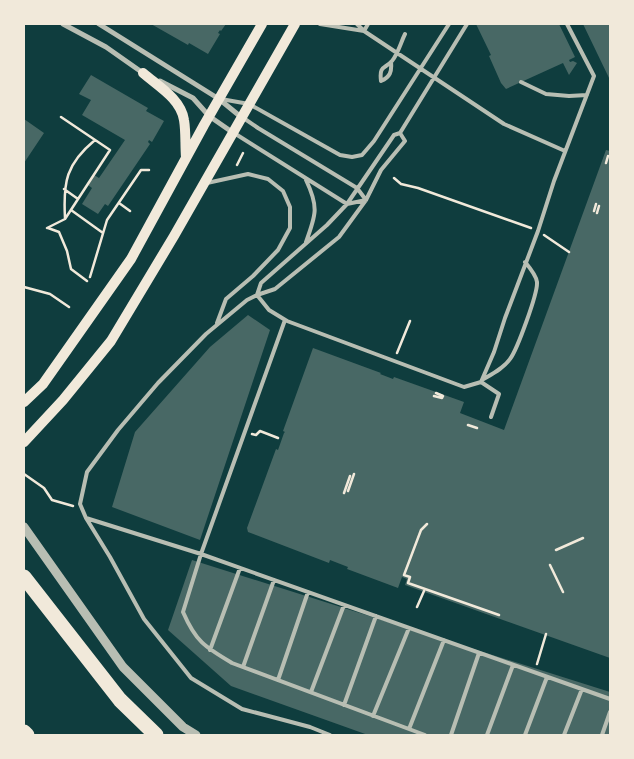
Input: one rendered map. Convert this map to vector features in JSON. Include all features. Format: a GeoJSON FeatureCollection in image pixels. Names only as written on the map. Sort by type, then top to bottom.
{"type":"FeatureCollection","features":[{"type":"Feature","properties":{"kind":"highway"},"geometry":{"type":"LineString","coordinates":[[24,576],[120,700],[156,735]]}},
{"type":"Feature","properties":{"kind":"highway"},"geometry":{"type":"LineString","coordinates":[[24,732],[27,735]]}},
{"type":"Feature","properties":{"kind":"main road"},"geometry":{"type":"LineString","coordinates":[[24,402],[43,384],[132,258],[262,24]]}},
{"type":"Feature","properties":{"kind":"main road"},"geometry":{"type":"LineString","coordinates":[[24,442],[64,400],[111,341],[295,24]]}},
{"type":"Feature","properties":{"kind":"main road"},"geometry":{"type":"LineString","coordinates":[[143,73],[180,107],[184,121],[186,158]]}},
{"type":"Feature","properties":{"kind":"street"},"geometry":{"type":"LineString","coordinates":[[63,24],[106,47],[143,73],[193,98],[210,116],[232,132]]}},
{"type":"Feature","properties":{"kind":"street"},"geometry":{"type":"LineString","coordinates":[[99,24],[219,99],[241,117]]}},
{"type":"Feature","properties":{"kind":"street"},"geometry":{"type":"LineString","coordinates":[[24,527],[123,667],[183,727],[196,735]]}},
{"type":"Feature","properties":{"kind":"lane"},"geometry":{"type":"LineString","coordinates":[[320,24],[364,31]]}},
{"type":"Feature","properties":{"kind":"lane"},"geometry":{"type":"LineString","coordinates":[[357,24],[396,53],[504,124],[566,151]]}},
{"type":"Feature","properties":{"kind":"lane"},"geometry":{"type":"LineString","coordinates":[[364,31],[368,24]]}},
{"type":"Feature","properties":{"kind":"lane"},"geometry":{"type":"LineString","coordinates":[[219,99],[248,104],[340,155],[362,156],[374,141],[449,24]]}},
{"type":"Feature","properties":{"kind":"lane"},"geometry":{"type":"LineString","coordinates":[[257,295],[261,283],[327,225],[347,204],[394,135],[400,133],[467,24]]}},
{"type":"Feature","properties":{"kind":"lane"},"geometry":{"type":"LineString","coordinates":[[482,381],[594,76],[567,24]]}},
{"type":"Feature","properties":{"kind":"lane"},"geometry":{"type":"LineString","coordinates":[[391,62],[392,70],[387,78],[381,81],[380,74],[385,65],[391,62],[405,34]]}},
{"type":"Feature","properties":{"kind":"lane"},"geometry":{"type":"LineString","coordinates":[[521,82],[546,94],[587,95]]}},
{"type":"Feature","properties":{"kind":"lane"},"geometry":{"type":"LineString","coordinates":[[241,117],[357,188],[366,200]]}},
{"type":"Feature","properties":{"kind":"lane"},"geometry":{"type":"LineString","coordinates":[[232,132],[347,204],[366,200]]}},
{"type":"Feature","properties":{"kind":"lane"},"geometry":{"type":"LineString","coordinates":[[330,735],[310,727],[242,709],[191,678],[144,619],[86,518],[80,504],[87,472],[118,430],[158,383],[217,324],[247,300],[275,289],[339,237],[366,200],[382,170],[405,140],[400,133]]}},
{"type":"Feature","properties":{"kind":"lane"},"geometry":{"type":"LineString","coordinates":[[202,184],[248,174],[268,179],[283,191],[290,207],[290,228],[278,250],[253,276],[226,299],[217,324]]}},
{"type":"Feature","properties":{"kind":"lane"},"geometry":{"type":"LineString","coordinates":[[305,244],[313,222],[315,207],[313,195],[306,180]]}},
{"type":"Feature","properties":{"kind":"lane"},"geometry":{"type":"LineString","coordinates":[[257,295],[269,310],[285,320],[464,387],[482,381],[511,358],[534,297],[537,282],[533,272],[525,262]]}},
{"type":"Feature","properties":{"kind":"lane"},"geometry":{"type":"LineString","coordinates":[[285,320],[183,612],[192,633],[210,650],[232,663],[425,735]]}},
{"type":"Feature","properties":{"kind":"lane"},"geometry":{"type":"LineString","coordinates":[[482,381],[499,394],[491,417]]}},
{"type":"Feature","properties":{"kind":"lane"},"geometry":{"type":"LineString","coordinates":[[86,518],[202,554],[610,699]]}},
{"type":"Feature","properties":{"kind":"lane"},"geometry":{"type":"LineString","coordinates":[[210,650],[240,568]]}},
{"type":"Feature","properties":{"kind":"lane"},"geometry":{"type":"LineString","coordinates":[[243,667],[274,580]]}},
{"type":"Feature","properties":{"kind":"lane"},"geometry":{"type":"LineString","coordinates":[[278,680],[308,592]]}},
{"type":"Feature","properties":{"kind":"lane"},"geometry":{"type":"LineString","coordinates":[[311,692],[344,605]]}},
{"type":"Feature","properties":{"kind":"lane"},"geometry":{"type":"LineString","coordinates":[[344,705],[376,616]]}},
{"type":"Feature","properties":{"kind":"lane"},"geometry":{"type":"LineString","coordinates":[[373,716],[409,628]]}},
{"type":"Feature","properties":{"kind":"lane"},"geometry":{"type":"LineString","coordinates":[[409,729],[444,640]]}},
{"type":"Feature","properties":{"kind":"lane"},"geometry":{"type":"LineString","coordinates":[[451,735],[478,652]]}},
{"type":"Feature","properties":{"kind":"lane"},"geometry":{"type":"LineString","coordinates":[[487,735],[513,665]]}},
{"type":"Feature","properties":{"kind":"lane"},"geometry":{"type":"LineString","coordinates":[[525,735],[547,677]]}},
{"type":"Feature","properties":{"kind":"lane"},"geometry":{"type":"LineString","coordinates":[[564,735],[582,689]]}},
{"type":"Feature","properties":{"kind":"lane"},"geometry":{"type":"LineString","coordinates":[[602,735],[610,712]]}},
{"type":"Feature","properties":{"kind":"path"},"geometry":{"type":"LineString","coordinates":[[61,117],[110,150],[65,220],[47,228],[59,232],[67,251],[71,269],[87,281]]}},
{"type":"Feature","properties":{"kind":"path"},"geometry":{"type":"LineString","coordinates":[[65,220],[64,190],[69,173],[85,149],[96,140]]}},
{"type":"Feature","properties":{"kind":"path"},"geometry":{"type":"LineString","coordinates":[[236,165],[243,153]]}},
{"type":"Feature","properties":{"kind":"path"},"geometry":{"type":"LineString","coordinates":[[606,163],[608,156]]}},
{"type":"Feature","properties":{"kind":"path"},"geometry":{"type":"LineString","coordinates":[[90,277],[107,220],[141,170],[149,170]]}},
{"type":"Feature","properties":{"kind":"path"},"geometry":{"type":"LineString","coordinates":[[394,178],[401,184],[418,188],[538,231],[569,252]]}},
{"type":"Feature","properties":{"kind":"path"},"geometry":{"type":"LineString","coordinates":[[64,190],[78,199]]}},
{"type":"Feature","properties":{"kind":"path"},"geometry":{"type":"LineString","coordinates":[[119,203],[130,211]]}},
{"type":"Feature","properties":{"kind":"path"},"geometry":{"type":"LineString","coordinates":[[595,212],[598,205]]}},
{"type":"Feature","properties":{"kind":"path"},"geometry":{"type":"LineString","coordinates":[[71,210],[103,233]]}},
{"type":"Feature","properties":{"kind":"path"},"geometry":{"type":"LineString","coordinates":[[24,287],[50,294],[69,307]]}},
{"type":"Feature","properties":{"kind":"path"},"geometry":{"type":"LineString","coordinates":[[394,361],[410,321]]}},
{"type":"Feature","properties":{"kind":"path"},"geometry":{"type":"LineString","coordinates":[[468,425],[477,428]]}},
{"type":"Feature","properties":{"kind":"path"},"geometry":{"type":"LineString","coordinates":[[245,431],[256,435],[260,431],[278,438]]}},
{"type":"Feature","properties":{"kind":"path"},"geometry":{"type":"LineString","coordinates":[[24,474],[44,488],[52,500],[81,507]]}},
{"type":"Feature","properties":{"kind":"path"},"geometry":{"type":"LineString","coordinates":[[346,492],[352,475]]}},
{"type":"Feature","properties":{"kind":"path"},"geometry":{"type":"LineString","coordinates":[[427,524],[421,530],[404,576],[410,577],[408,583],[499,615]]}},
{"type":"Feature","properties":{"kind":"path"},"geometry":{"type":"LineString","coordinates":[[556,550],[582,538]]}},
{"type":"Feature","properties":{"kind":"path"},"geometry":{"type":"LineString","coordinates":[[550,565],[563,592]]}},
{"type":"Feature","properties":{"kind":"path"},"geometry":{"type":"LineString","coordinates":[[417,607],[424,591]]}},
{"type":"Feature","properties":{"kind":"path"},"geometry":{"type":"LineString","coordinates":[[534,672],[546,634]]}},
{"type":"Feature","properties":{"kind":"building"},"geometry":{"type":"Polygon","coordinates":[[[151,24],[226,24],[218,33],[220,34],[208,54],[151,24]]]}},
{"type":"Feature","properties":{"kind":"building"},"geometry":{"type":"Polygon","coordinates":[[[476,24],[559,24],[575,57],[569,60],[570,62],[577,63],[569,75],[563,63],[506,89],[501,83],[489,56],[491,55],[476,24]]]}},
{"type":"Feature","properties":{"kind":"building"},"geometry":{"type":"Polygon","coordinates":[[[583,24],[610,24],[610,80],[583,24]]]}},
{"type":"Feature","properties":{"kind":"building"},"geometry":{"type":"Polygon","coordinates":[[[91,75],[148,108],[146,111],[164,121],[152,142],[149,140],[150,144],[108,206],[105,204],[98,214],[82,204],[92,188],[88,185],[94,175],[99,178],[125,140],[82,115],[91,100],[79,94],[91,75]]]}},
{"type":"Feature","properties":{"kind":"building"},"geometry":{"type":"Polygon","coordinates":[[[24,119],[44,133],[24,163],[24,119]]]}},
{"type":"Feature","properties":{"kind":"building"},"geometry":{"type":"Polygon","coordinates":[[[606,150],[610,151],[610,658],[405,585],[407,579],[402,577],[398,588],[347,569],[348,567],[330,560],[329,563],[248,532],[247,528],[276,449],[278,450],[285,432],[283,431],[313,348],[393,379],[394,377],[464,402],[460,413],[504,430],[606,150]]]}},
{"type":"Feature","properties":{"kind":"building"},"geometry":{"type":"Polygon","coordinates":[[[248,315],[270,330],[200,540],[112,507],[135,432],[210,347],[248,315]]]}},
{"type":"Feature","properties":{"kind":"building"},"geometry":{"type":"Polygon","coordinates":[[[192,560],[610,692],[610,735],[368,735],[231,686],[168,630],[192,560]]]}}]}
